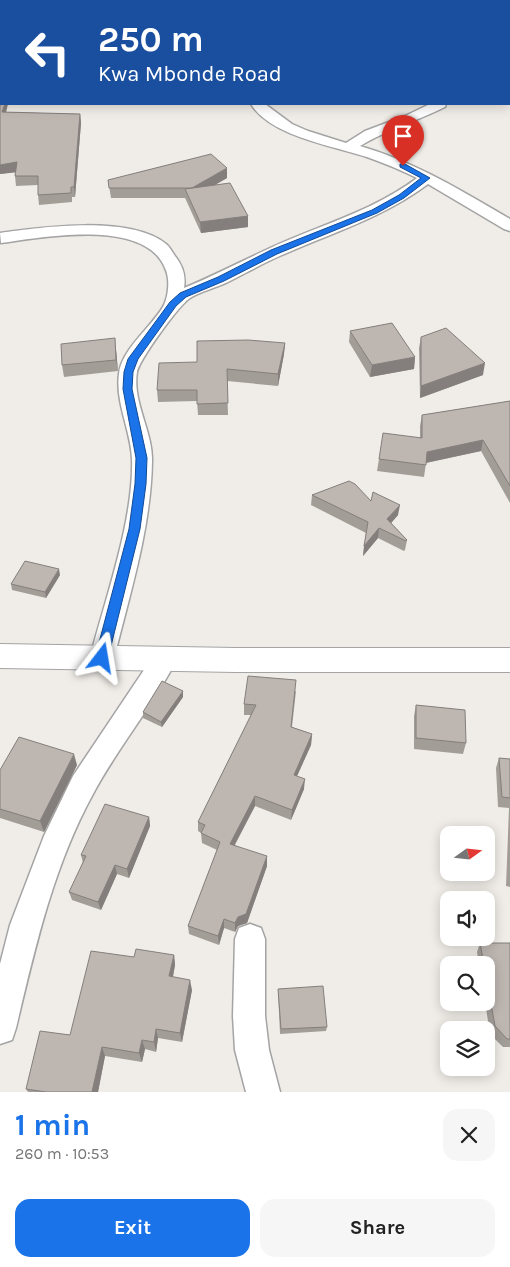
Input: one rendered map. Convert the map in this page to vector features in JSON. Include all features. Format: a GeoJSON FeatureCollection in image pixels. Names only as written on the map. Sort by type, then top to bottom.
{"type":"FeatureCollection","features":[{"type":"Feature","properties":{"kind":"street"},"geometry":{"type":"LineString","coordinates":[[258,105],[265,112],[306,136],[388,159],[418,172],[510,226]]}},
{"type":"Feature","properties":{"kind":"street"},"geometry":{"type":"LineString","coordinates":[[348,147],[370,134],[410,119],[438,105]]}},
{"type":"Feature","properties":{"kind":"street"},"geometry":{"type":"LineString","coordinates":[[102,658],[135,529],[141,484],[142,458],[128,389],[128,372],[133,359],[173,304],[187,293],[221,279],[274,252],[375,212],[401,197],[426,178]]}},
{"type":"Feature","properties":{"kind":"street"},"geometry":{"type":"LineString","coordinates":[[1,238],[55,231],[91,230],[125,234],[147,240],[168,254],[177,277],[173,304]]}},
{"type":"Feature","properties":{"kind":"street"},"geometry":{"type":"LineString","coordinates":[[0,656],[165,659],[510,660]]}},
{"type":"Feature","properties":{"kind":"street"},"geometry":{"type":"LineString","coordinates":[[0,1028],[25,925],[58,836],[83,785],[165,659]]}},
{"type":"Feature","properties":{"kind":"street"},"geometry":{"type":"LineString","coordinates":[[250,939],[249,1016],[252,1050],[263,1092]]}},
{"type":"Feature","properties":{"kind":"building"},"geometry":{"type":"Polygon","coordinates":[[[0,105],[5,105],[2,112],[80,114],[74,187],[71,187],[71,193],[38,195],[38,176],[15,176],[17,162],[0,165],[0,105]]]}},
{"type":"Feature","properties":{"kind":"building"},"geometry":{"type":"Polygon","coordinates":[[[211,154],[227,168],[192,188],[109,188],[108,180],[211,154]]]}},
{"type":"Feature","properties":{"kind":"building"},"geometry":{"type":"Polygon","coordinates":[[[230,183],[248,216],[200,222],[185,189],[230,183]]]}},
{"type":"Feature","properties":{"kind":"building"},"geometry":{"type":"Polygon","coordinates":[[[392,323],[415,357],[372,365],[350,331],[392,323]]]}},
{"type":"Feature","properties":{"kind":"building"},"geometry":{"type":"Polygon","coordinates":[[[446,328],[485,363],[421,386],[421,337],[446,328]]]}},
{"type":"Feature","properties":{"kind":"building"},"geometry":{"type":"Polygon","coordinates":[[[115,338],[116,360],[62,365],[61,344],[115,338]]]}},
{"type":"Feature","properties":{"kind":"building"},"geometry":{"type":"Polygon","coordinates":[[[248,340],[285,343],[278,374],[227,369],[228,403],[197,404],[197,390],[157,390],[159,363],[197,362],[197,341],[248,340]]]}},
{"type":"Feature","properties":{"kind":"building"},"geometry":{"type":"Polygon","coordinates":[[[510,401],[510,486],[483,440],[427,452],[426,465],[379,459],[383,433],[422,438],[422,415],[510,401]]]}},
{"type":"Feature","properties":{"kind":"building"},"geometry":{"type":"Polygon","coordinates":[[[349,481],[355,484],[371,501],[373,492],[400,505],[387,519],[406,541],[379,528],[364,546],[368,522],[312,495],[349,481]]]}},
{"type":"Feature","properties":{"kind":"building"},"geometry":{"type":"Polygon","coordinates":[[[25,561],[59,569],[45,592],[11,584],[25,561]]]}},
{"type":"Feature","properties":{"kind":"building"},"geometry":{"type":"Polygon","coordinates":[[[248,676],[296,680],[291,727],[312,734],[294,775],[305,779],[292,810],[255,796],[230,844],[267,856],[246,914],[238,917],[235,923],[224,919],[218,936],[188,926],[220,842],[201,833],[205,825],[198,822],[256,705],[244,704],[248,676]]]}},
{"type":"Feature","properties":{"kind":"building"},"geometry":{"type":"Polygon","coordinates":[[[162,681],[183,691],[161,722],[143,712],[162,681]]]}},
{"type":"Feature","properties":{"kind":"building"},"geometry":{"type":"Polygon","coordinates":[[[416,705],[465,710],[466,743],[416,738],[416,705]]]}},
{"type":"Feature","properties":{"kind":"building"},"geometry":{"type":"Polygon","coordinates":[[[19,737],[74,754],[40,821],[0,809],[0,770],[19,737]]]}},
{"type":"Feature","properties":{"kind":"building"},"geometry":{"type":"Polygon","coordinates":[[[499,758],[510,759],[510,798],[502,797],[499,758]]]}},
{"type":"Feature","properties":{"kind":"building"},"geometry":{"type":"Polygon","coordinates":[[[105,804],[149,817],[127,869],[115,865],[98,902],[69,892],[86,856],[81,855],[105,804]]]}},
{"type":"Feature","properties":{"kind":"building"},"geometry":{"type":"Polygon","coordinates":[[[495,943],[510,943],[510,1039],[507,1039],[495,1026],[492,1011],[495,1011],[495,956],[482,956],[481,946],[495,946],[495,943]]]}},
{"type":"Feature","properties":{"kind":"building"},"geometry":{"type":"Polygon","coordinates":[[[136,949],[174,955],[169,976],[190,980],[180,1033],[156,1029],[154,1042],[142,1040],[139,1053],[102,1047],[92,1092],[46,1092],[26,1089],[40,1031],[70,1035],[91,951],[134,957],[136,949]]]}},
{"type":"Feature","properties":{"kind":"building"},"geometry":{"type":"Polygon","coordinates":[[[323,986],[327,1027],[281,1029],[278,989],[323,986]]]}},
{"type":"Feature","properties":{"kind":"route"},"geometry":{"type":"LineString","coordinates":[[102,658],[135,529],[141,484],[142,458],[128,389],[128,372],[133,359],[173,304],[183,295],[221,279],[274,252],[375,212],[401,197],[426,178],[418,172],[403,166]]}}]}
